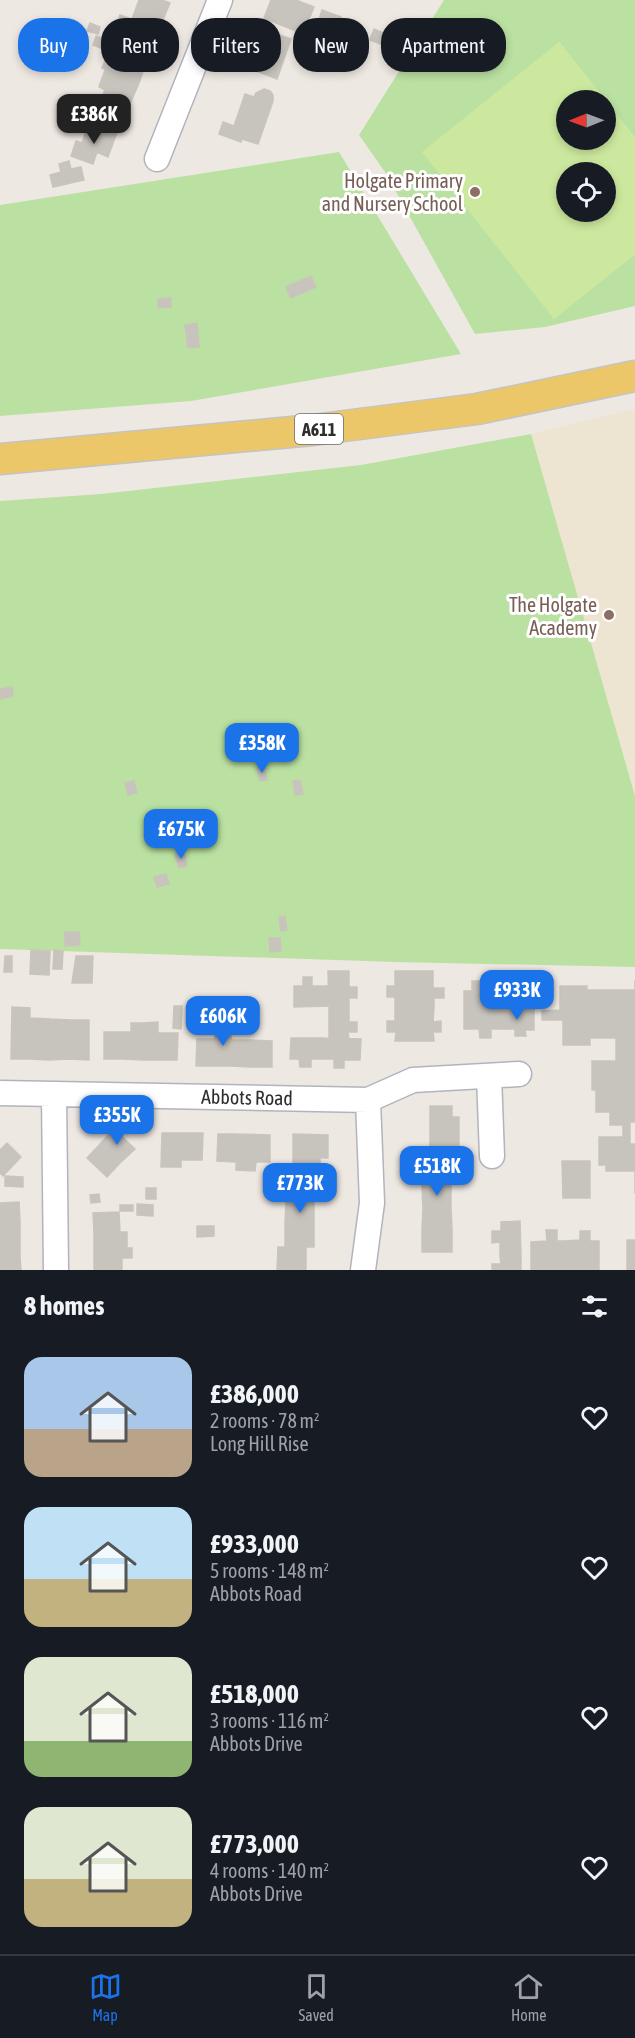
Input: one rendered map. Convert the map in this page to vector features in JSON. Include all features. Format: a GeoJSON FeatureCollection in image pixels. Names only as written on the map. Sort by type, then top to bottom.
{"type":"FeatureCollection","features":[{"type":"Feature","properties":{"kind":"main road","name":"A611"},"geometry":{"type":"LineString","coordinates":[[0,459],[313,430],[477,409],[635,376]]}},
{"type":"Feature","properties":{"kind":"street"},"geometry":{"type":"LineString","coordinates":[[157,159],[220,0]]}},
{"type":"Feature","properties":{"kind":"street","name":"Abbots Road"},"geometry":{"type":"LineString","coordinates":[[0,1093],[368,1100],[413,1080],[519,1074]]}},
{"type":"Feature","properties":{"kind":"street"},"geometry":{"type":"LineString","coordinates":[[489,1076],[492,1156]]}},
{"type":"Feature","properties":{"kind":"street"},"geometry":{"type":"LineString","coordinates":[[54,1094],[56,1270]]}},
{"type":"Feature","properties":{"kind":"street"},"geometry":{"type":"LineString","coordinates":[[363,1270],[372,1203],[368,1100]]}},
{"type":"Feature","properties":{"kind":"shaded area","name":"The Holgate Academy"},"geometry":{"type":"Polygon","coordinates":[[[635,409],[635,796],[531,434],[635,409]]]}},
{"type":"Feature","properties":{"kind":"green space","name":"Holgate Primary and Nursery School"},"geometry":{"type":"Polygon","coordinates":[[[444,0],[635,0],[635,138],[616,114],[616,90],[597,90],[559,42],[558,90],[556,90],[553,319],[635,254],[635,306],[545,327],[475,334],[385,172],[359,135],[399,72],[506,72],[506,18],[433,18],[444,0]]]}},
{"type":"Feature","properties":{"kind":"green space"},"geometry":{"type":"Polygon","coordinates":[[[559,42],[598,90],[556,90],[556,150],[616,150],[616,114],[635,138],[635,254],[554,319],[422,152],[559,42]]]}},
{"type":"Feature","properties":{"kind":"green space"},"geometry":{"type":"Polygon","coordinates":[[[339,152],[461,354],[191,401],[0,416],[0,205],[339,152]]]}},
{"type":"Feature","properties":{"kind":"green space"},"geometry":{"type":"Polygon","coordinates":[[[531,434],[635,796],[635,967],[395,962],[0,949],[0,501],[101,494],[361,465],[531,434]]]}},
{"type":"Feature","properties":{"kind":"building"},"geometry":{"type":"Polygon","coordinates":[[[139,0],[162,0],[170,3],[164,18],[132,18],[139,0]]]}},
{"type":"Feature","properties":{"kind":"building"},"geometry":{"type":"Polygon","coordinates":[[[271,0],[296,0],[314,7],[310,18],[293,18],[293,30],[281,25],[281,18],[264,18],[271,0]]]}},
{"type":"Feature","properties":{"kind":"building"},"geometry":{"type":"Polygon","coordinates":[[[322,10],[341,17],[341,18],[320,18],[322,10]]]}},
{"type":"Feature","properties":{"kind":"building"},"geometry":{"type":"Polygon","coordinates":[[[90,23],[100,27],[98,34],[89,32],[90,23]]]}},
{"type":"Feature","properties":{"kind":"building"},"geometry":{"type":"Polygon","coordinates":[[[374,29],[381,32],[381,44],[370,40],[374,29]]]}},
{"type":"Feature","properties":{"kind":"building"},"geometry":{"type":"Polygon","coordinates":[[[281,35],[291,39],[281,68],[281,35]]]}},
{"type":"Feature","properties":{"kind":"building"},"geometry":{"type":"Polygon","coordinates":[[[96,36],[101,38],[101,48],[93,45],[96,36]]]}},
{"type":"Feature","properties":{"kind":"building"},"geometry":{"type":"Polygon","coordinates":[[[104,72],[139,83],[130,104],[114,98],[112,103],[101,99],[105,90],[99,87],[104,72]]]}},
{"type":"Feature","properties":{"kind":"building"},"geometry":{"type":"Polygon","coordinates":[[[112,72],[143,72],[139,83],[112,72]]]}},
{"type":"Feature","properties":{"kind":"building"},"geometry":{"type":"Polygon","coordinates":[[[259,72],[279,72],[277,79],[259,72]]]}},
{"type":"Feature","properties":{"kind":"building"},"geometry":{"type":"Polygon","coordinates":[[[264,89],[273,95],[273,101],[258,144],[242,139],[241,142],[219,134],[223,122],[234,126],[245,94],[254,97],[256,93],[264,89]]]}},
{"type":"Feature","properties":{"kind":"building"},"geometry":{"type":"Polygon","coordinates":[[[86,96],[112,106],[109,112],[123,117],[116,135],[65,116],[71,101],[82,105],[86,96]]]}},
{"type":"Feature","properties":{"kind":"building"},"geometry":{"type":"Polygon","coordinates":[[[88,125],[116,135],[108,157],[97,152],[93,164],[71,156],[76,141],[82,143],[88,125]]]}},
{"type":"Feature","properties":{"kind":"building"},"geometry":{"type":"Polygon","coordinates":[[[69,161],[71,169],[81,167],[84,180],[53,187],[50,175],[61,172],[59,164],[69,161]]]}},
{"type":"Feature","properties":{"kind":"building"},"geometry":{"type":"Polygon","coordinates":[[[311,276],[316,287],[291,298],[286,287],[311,276]]]}},
{"type":"Feature","properties":{"kind":"building"},"geometry":{"type":"Polygon","coordinates":[[[171,298],[171,307],[158,308],[158,299],[171,298]]]}},
{"type":"Feature","properties":{"kind":"building"},"geometry":{"type":"Polygon","coordinates":[[[197,323],[199,347],[188,348],[185,325],[197,323]]]}},
{"type":"Feature","properties":{"kind":"building"},"geometry":{"type":"Polygon","coordinates":[[[12,687],[13,696],[1,699],[0,689],[12,687]]]}},
{"type":"Feature","properties":{"kind":"building"},"geometry":{"type":"Polygon","coordinates":[[[264,766],[267,780],[260,781],[257,768],[264,766]]]}},
{"type":"Feature","properties":{"kind":"building"},"geometry":{"type":"Polygon","coordinates":[[[300,780],[303,794],[295,795],[293,781],[300,780]]]}},
{"type":"Feature","properties":{"kind":"building"},"geometry":{"type":"Polygon","coordinates":[[[134,781],[137,793],[128,795],[125,783],[134,781]]]}},
{"type":"Feature","properties":{"kind":"building"},"geometry":{"type":"Polygon","coordinates":[[[184,852],[187,866],[179,868],[175,854],[184,852]]]}},
{"type":"Feature","properties":{"kind":"building"},"geometry":{"type":"Polygon","coordinates":[[[166,874],[169,884],[157,887],[154,877],[166,874]]]}},
{"type":"Feature","properties":{"kind":"building"},"geometry":{"type":"Polygon","coordinates":[[[285,916],[287,930],[281,931],[279,917],[285,916]]]}},
{"type":"Feature","properties":{"kind":"building"},"geometry":{"type":"Polygon","coordinates":[[[65,932],[79,932],[80,945],[65,946],[65,932]]]}},
{"type":"Feature","properties":{"kind":"building"},"geometry":{"type":"Polygon","coordinates":[[[269,938],[280,938],[281,951],[270,952],[269,938]]]}},
{"type":"Feature","properties":{"kind":"building"},"geometry":{"type":"Polygon","coordinates":[[[31,950],[50,951],[49,975],[30,974],[31,950]]]}},
{"type":"Feature","properties":{"kind":"building"},"geometry":{"type":"Polygon","coordinates":[[[54,950],[63,951],[62,969],[53,969],[54,950]]]}},
{"type":"Feature","properties":{"kind":"building"},"geometry":{"type":"Polygon","coordinates":[[[5,956],[12,956],[12,972],[4,972],[5,956]]]}},
{"type":"Feature","properties":{"kind":"building"},"geometry":{"type":"Polygon","coordinates":[[[76,956],[93,956],[92,983],[72,983],[76,956]]]}},
{"type":"Feature","properties":{"kind":"building"},"geometry":{"type":"Polygon","coordinates":[[[328,971],[349,971],[349,987],[357,987],[357,998],[349,998],[349,1006],[329,1006],[328,971]]]}},
{"type":"Feature","properties":{"kind":"building"},"geometry":{"type":"Polygon","coordinates":[[[395,971],[414,971],[414,1006],[395,1006],[395,997],[387,997],[387,986],[395,986],[395,971]]]}},
{"type":"Feature","properties":{"kind":"building"},"geometry":{"type":"Polygon","coordinates":[[[414,971],[433,971],[433,988],[444,988],[444,998],[434,998],[434,1007],[414,1006],[414,971]]]}},
{"type":"Feature","properties":{"kind":"building"},"geometry":{"type":"Polygon","coordinates":[[[303,977],[312,977],[312,986],[329,986],[329,1006],[294,1007],[294,986],[303,986],[303,977]]]}},
{"type":"Feature","properties":{"kind":"building"},"geometry":{"type":"Polygon","coordinates":[[[472,981],[482,981],[482,992],[498,992],[498,1011],[464,1011],[464,991],[472,991],[472,981]]]}},
{"type":"Feature","properties":{"kind":"building"},"geometry":{"type":"Polygon","coordinates":[[[515,982],[525,982],[525,991],[534,991],[534,1011],[498,1011],[498,992],[515,991],[515,982]]]}},
{"type":"Feature","properties":{"kind":"building"},"geometry":{"type":"Polygon","coordinates":[[[560,986],[587,986],[587,990],[635,990],[635,1122],[630,1122],[630,1144],[635,1144],[635,1171],[606,1171],[606,1165],[599,1165],[599,1137],[623,1137],[623,1125],[610,1125],[610,1112],[596,1112],[596,1090],[592,1090],[592,1061],[616,1061],[616,1038],[590,1038],[590,1045],[563,1045],[563,1020],[542,1020],[542,1011],[560,1010],[560,986]]]}},
{"type":"Feature","properties":{"kind":"building"},"geometry":{"type":"Polygon","coordinates":[[[188,1001],[197,1001],[196,1022],[187,1022],[188,1001]]]}},
{"type":"Feature","properties":{"kind":"building"},"geometry":{"type":"Polygon","coordinates":[[[174,1006],[182,1006],[181,1029],[173,1028],[174,1006]]]}},
{"type":"Feature","properties":{"kind":"building"},"geometry":{"type":"Polygon","coordinates":[[[329,1006],[349,1006],[349,1022],[357,1022],[357,1032],[348,1032],[349,1039],[329,1038],[329,1006]]]}},
{"type":"Feature","properties":{"kind":"building"},"geometry":{"type":"Polygon","coordinates":[[[395,1006],[414,1006],[415,1041],[395,1041],[396,1032],[387,1032],[387,1021],[395,1021],[395,1006]]]}},
{"type":"Feature","properties":{"kind":"building"},"geometry":{"type":"Polygon","coordinates":[[[414,1006],[434,1007],[433,1022],[441,1021],[441,1032],[433,1032],[434,1041],[415,1041],[414,1006]]]}},
{"type":"Feature","properties":{"kind":"building"},"geometry":{"type":"Polygon","coordinates":[[[12,1007],[30,1008],[29,1059],[11,1059],[12,1007]]]}},
{"type":"Feature","properties":{"kind":"building"},"geometry":{"type":"Polygon","coordinates":[[[464,1011],[498,1011],[498,1029],[491,1029],[491,1038],[480,1038],[479,1029],[464,1029],[464,1011]]]}},
{"type":"Feature","properties":{"kind":"building"},"geometry":{"type":"Polygon","coordinates":[[[498,1011],[534,1011],[534,1030],[525,1030],[526,1036],[515,1036],[515,1029],[498,1029],[498,1011]]]}},
{"type":"Feature","properties":{"kind":"building"},"geometry":{"type":"Polygon","coordinates":[[[30,1018],[50,1019],[49,1060],[29,1059],[30,1018]]]}},
{"type":"Feature","properties":{"kind":"building"},"geometry":{"type":"Polygon","coordinates":[[[50,1019],[70,1020],[69,1059],[49,1060],[50,1019]]]}},
{"type":"Feature","properties":{"kind":"building"},"geometry":{"type":"Polygon","coordinates":[[[70,1020],[89,1020],[89,1060],[69,1059],[70,1020]]]}},
{"type":"Feature","properties":{"kind":"building"},"geometry":{"type":"Polygon","coordinates":[[[158,1022],[158,1060],[142,1060],[143,1023],[158,1022]]]}},
{"type":"Feature","properties":{"kind":"building"},"geometry":{"type":"Polygon","coordinates":[[[131,1023],[143,1023],[142,1060],[124,1059],[124,1032],[131,1032],[131,1023]]]}},
{"type":"Feature","properties":{"kind":"building"},"geometry":{"type":"Polygon","coordinates":[[[215,1028],[231,1028],[231,1066],[214,1066],[215,1028]]]}},
{"type":"Feature","properties":{"kind":"building"},"geometry":{"type":"Polygon","coordinates":[[[104,1032],[124,1032],[124,1059],[104,1059],[104,1032]]]}},
{"type":"Feature","properties":{"kind":"building"},"geometry":{"type":"Polygon","coordinates":[[[158,1033],[178,1033],[177,1060],[158,1060],[158,1033]]]}},
{"type":"Feature","properties":{"kind":"building"},"geometry":{"type":"Polygon","coordinates":[[[291,1038],[323,1038],[322,1059],[311,1059],[311,1067],[300,1067],[299,1059],[290,1059],[291,1038]]]}},
{"type":"Feature","properties":{"kind":"building"},"geometry":{"type":"Polygon","coordinates":[[[323,1038],[361,1039],[360,1060],[344,1060],[344,1068],[334,1068],[334,1059],[322,1059],[323,1038]]]}},
{"type":"Feature","properties":{"kind":"building"},"geometry":{"type":"Polygon","coordinates":[[[197,1039],[215,1039],[214,1066],[196,1066],[197,1039]]]}},
{"type":"Feature","properties":{"kind":"building"},"geometry":{"type":"Polygon","coordinates":[[[231,1040],[251,1040],[250,1067],[231,1066],[231,1040]]]}},
{"type":"Feature","properties":{"kind":"building"},"geometry":{"type":"Polygon","coordinates":[[[251,1040],[272,1041],[272,1067],[250,1067],[251,1040]]]}},
{"type":"Feature","properties":{"kind":"building"},"geometry":{"type":"Polygon","coordinates":[[[430,1106],[452,1106],[452,1117],[459,1117],[459,1141],[430,1141],[430,1106]]]}},
{"type":"Feature","properties":{"kind":"building"},"geometry":{"type":"Polygon","coordinates":[[[114,1129],[135,1149],[120,1163],[100,1144],[114,1129]]]}},
{"type":"Feature","properties":{"kind":"building"},"geometry":{"type":"Polygon","coordinates":[[[162,1133],[181,1133],[181,1167],[161,1167],[162,1133]]]}},
{"type":"Feature","properties":{"kind":"building"},"geometry":{"type":"Polygon","coordinates":[[[181,1133],[203,1133],[202,1160],[181,1160],[181,1133]]]}},
{"type":"Feature","properties":{"kind":"building"},"geometry":{"type":"Polygon","coordinates":[[[218,1134],[237,1134],[236,1162],[217,1161],[218,1134]]]}},
{"type":"Feature","properties":{"kind":"building"},"geometry":{"type":"Polygon","coordinates":[[[237,1134],[270,1135],[270,1162],[256,1162],[255,1171],[236,1170],[237,1134]]]}},
{"type":"Feature","properties":{"kind":"building"},"geometry":{"type":"Polygon","coordinates":[[[293,1134],[328,1135],[328,1158],[293,1157],[293,1134]]]}},
{"type":"Feature","properties":{"kind":"building"},"geometry":{"type":"Polygon","coordinates":[[[430,1141],[459,1141],[458,1163],[429,1163],[430,1141]]]}},
{"type":"Feature","properties":{"kind":"building"},"geometry":{"type":"Polygon","coordinates":[[[7,1143],[21,1157],[3,1176],[0,1173],[0,1150],[7,1143]]]}},
{"type":"Feature","properties":{"kind":"building"},"geometry":{"type":"Polygon","coordinates":[[[100,1144],[120,1163],[107,1177],[87,1158],[100,1144]]]}},
{"type":"Feature","properties":{"kind":"building"},"geometry":{"type":"Polygon","coordinates":[[[293,1157],[320,1157],[320,1182],[293,1182],[293,1157]]]}},
{"type":"Feature","properties":{"kind":"building"},"geometry":{"type":"Polygon","coordinates":[[[562,1161],[590,1161],[590,1198],[563,1198],[562,1161]]]}},
{"type":"Feature","properties":{"kind":"building"},"geometry":{"type":"Polygon","coordinates":[[[422,1163],[451,1163],[451,1185],[422,1185],[422,1163]]]}},
{"type":"Feature","properties":{"kind":"building"},"geometry":{"type":"Polygon","coordinates":[[[5,1176],[23,1177],[23,1187],[5,1186],[5,1176]]]}},
{"type":"Feature","properties":{"kind":"building"},"geometry":{"type":"Polygon","coordinates":[[[286,1182],[315,1182],[314,1203],[286,1203],[286,1182]]]}},
{"type":"Feature","properties":{"kind":"building"},"geometry":{"type":"Polygon","coordinates":[[[422,1185],[451,1185],[451,1209],[423,1209],[422,1185]]]}},
{"type":"Feature","properties":{"kind":"building"},"geometry":{"type":"Polygon","coordinates":[[[146,1188],[156,1188],[156,1199],[146,1199],[146,1188]]]}},
{"type":"Feature","properties":{"kind":"building"},"geometry":{"type":"Polygon","coordinates":[[[99,1194],[100,1202],[91,1203],[90,1195],[99,1194]]]}},
{"type":"Feature","properties":{"kind":"building"},"geometry":{"type":"Polygon","coordinates":[[[19,1202],[20,1221],[0,1222],[0,1203],[19,1202]]]}},
{"type":"Feature","properties":{"kind":"building"},"geometry":{"type":"Polygon","coordinates":[[[286,1203],[314,1203],[314,1225],[285,1224],[286,1203]]]}},
{"type":"Feature","properties":{"kind":"building"},"geometry":{"type":"Polygon","coordinates":[[[137,1204],[153,1205],[153,1216],[137,1215],[137,1204]]]}},
{"type":"Feature","properties":{"kind":"building"},"geometry":{"type":"Polygon","coordinates":[[[120,1205],[133,1205],[133,1211],[120,1211],[120,1205]]]}},
{"type":"Feature","properties":{"kind":"building"},"geometry":{"type":"Polygon","coordinates":[[[423,1209],[451,1209],[452,1229],[422,1229],[423,1209]]]}},
{"type":"Feature","properties":{"kind":"building"},"geometry":{"type":"Polygon","coordinates":[[[119,1212],[120,1232],[94,1232],[93,1213],[119,1212]]]}},
{"type":"Feature","properties":{"kind":"building"},"geometry":{"type":"Polygon","coordinates":[[[20,1221],[20,1239],[0,1240],[0,1222],[20,1221]]]}},
{"type":"Feature","properties":{"kind":"building"},"geometry":{"type":"Polygon","coordinates":[[[520,1221],[521,1255],[500,1256],[500,1242],[492,1243],[492,1231],[501,1231],[501,1222],[520,1221]]]}},
{"type":"Feature","properties":{"kind":"building"},"geometry":{"type":"Polygon","coordinates":[[[285,1224],[314,1225],[314,1247],[285,1247],[285,1224]]]}},
{"type":"Feature","properties":{"kind":"building"},"geometry":{"type":"Polygon","coordinates":[[[197,1226],[214,1226],[214,1236],[197,1237],[197,1226]]]}},
{"type":"Feature","properties":{"kind":"building"},"geometry":{"type":"Polygon","coordinates":[[[422,1229],[452,1229],[452,1252],[422,1252],[422,1229]]]}},
{"type":"Feature","properties":{"kind":"building"},"geometry":{"type":"Polygon","coordinates":[[[546,1230],[557,1230],[557,1241],[565,1241],[566,1259],[531,1259],[531,1242],[547,1241],[546,1230]]]}},
{"type":"Feature","properties":{"kind":"building"},"geometry":{"type":"Polygon","coordinates":[[[580,1231],[590,1231],[590,1241],[599,1241],[599,1258],[566,1259],[565,1241],[580,1240],[580,1231]]]}},
{"type":"Feature","properties":{"kind":"building"},"geometry":{"type":"Polygon","coordinates":[[[94,1232],[127,1232],[127,1248],[94,1248],[94,1232]]]}},
{"type":"Feature","properties":{"kind":"building"},"geometry":{"type":"Polygon","coordinates":[[[20,1239],[20,1258],[0,1258],[0,1240],[20,1239]]]}},
{"type":"Feature","properties":{"kind":"building"},"geometry":{"type":"Polygon","coordinates":[[[627,1240],[635,1240],[635,1270],[627,1270],[627,1240]]]}},
{"type":"Feature","properties":{"kind":"building"},"geometry":{"type":"Polygon","coordinates":[[[278,1247],[306,1247],[306,1270],[277,1270],[278,1247]]]}},
{"type":"Feature","properties":{"kind":"building"},"geometry":{"type":"Polygon","coordinates":[[[94,1248],[132,1248],[132,1258],[122,1258],[122,1267],[94,1267],[94,1248]]]}},
{"type":"Feature","properties":{"kind":"building"},"geometry":{"type":"Polygon","coordinates":[[[521,1255],[521,1270],[492,1270],[492,1264],[501,1264],[500,1256],[521,1255]]]}},
{"type":"Feature","properties":{"kind":"building"},"geometry":{"type":"Polygon","coordinates":[[[0,1258],[20,1258],[21,1270],[0,1270],[0,1258]]]}},
{"type":"Feature","properties":{"kind":"building"},"geometry":{"type":"Polygon","coordinates":[[[599,1258],[599,1270],[566,1270],[566,1259],[599,1258]]]}},
{"type":"Feature","properties":{"kind":"building"},"geometry":{"type":"Polygon","coordinates":[[[531,1259],[566,1259],[566,1270],[531,1270],[531,1259]]]}},
{"type":"Feature","properties":{"kind":"building"},"geometry":{"type":"Polygon","coordinates":[[[94,1267],[122,1267],[122,1270],[94,1270],[94,1267]]]}},
{"type":"Feature","properties":{"kind":"place","name":"Holgate Primary and Nursery School"},"geometry":{"type":"Point","coordinates":[475,192]}},
{"type":"Feature","properties":{"kind":"place","name":"The Holgate Academy"},"geometry":{"type":"Point","coordinates":[609,615]}}]}
